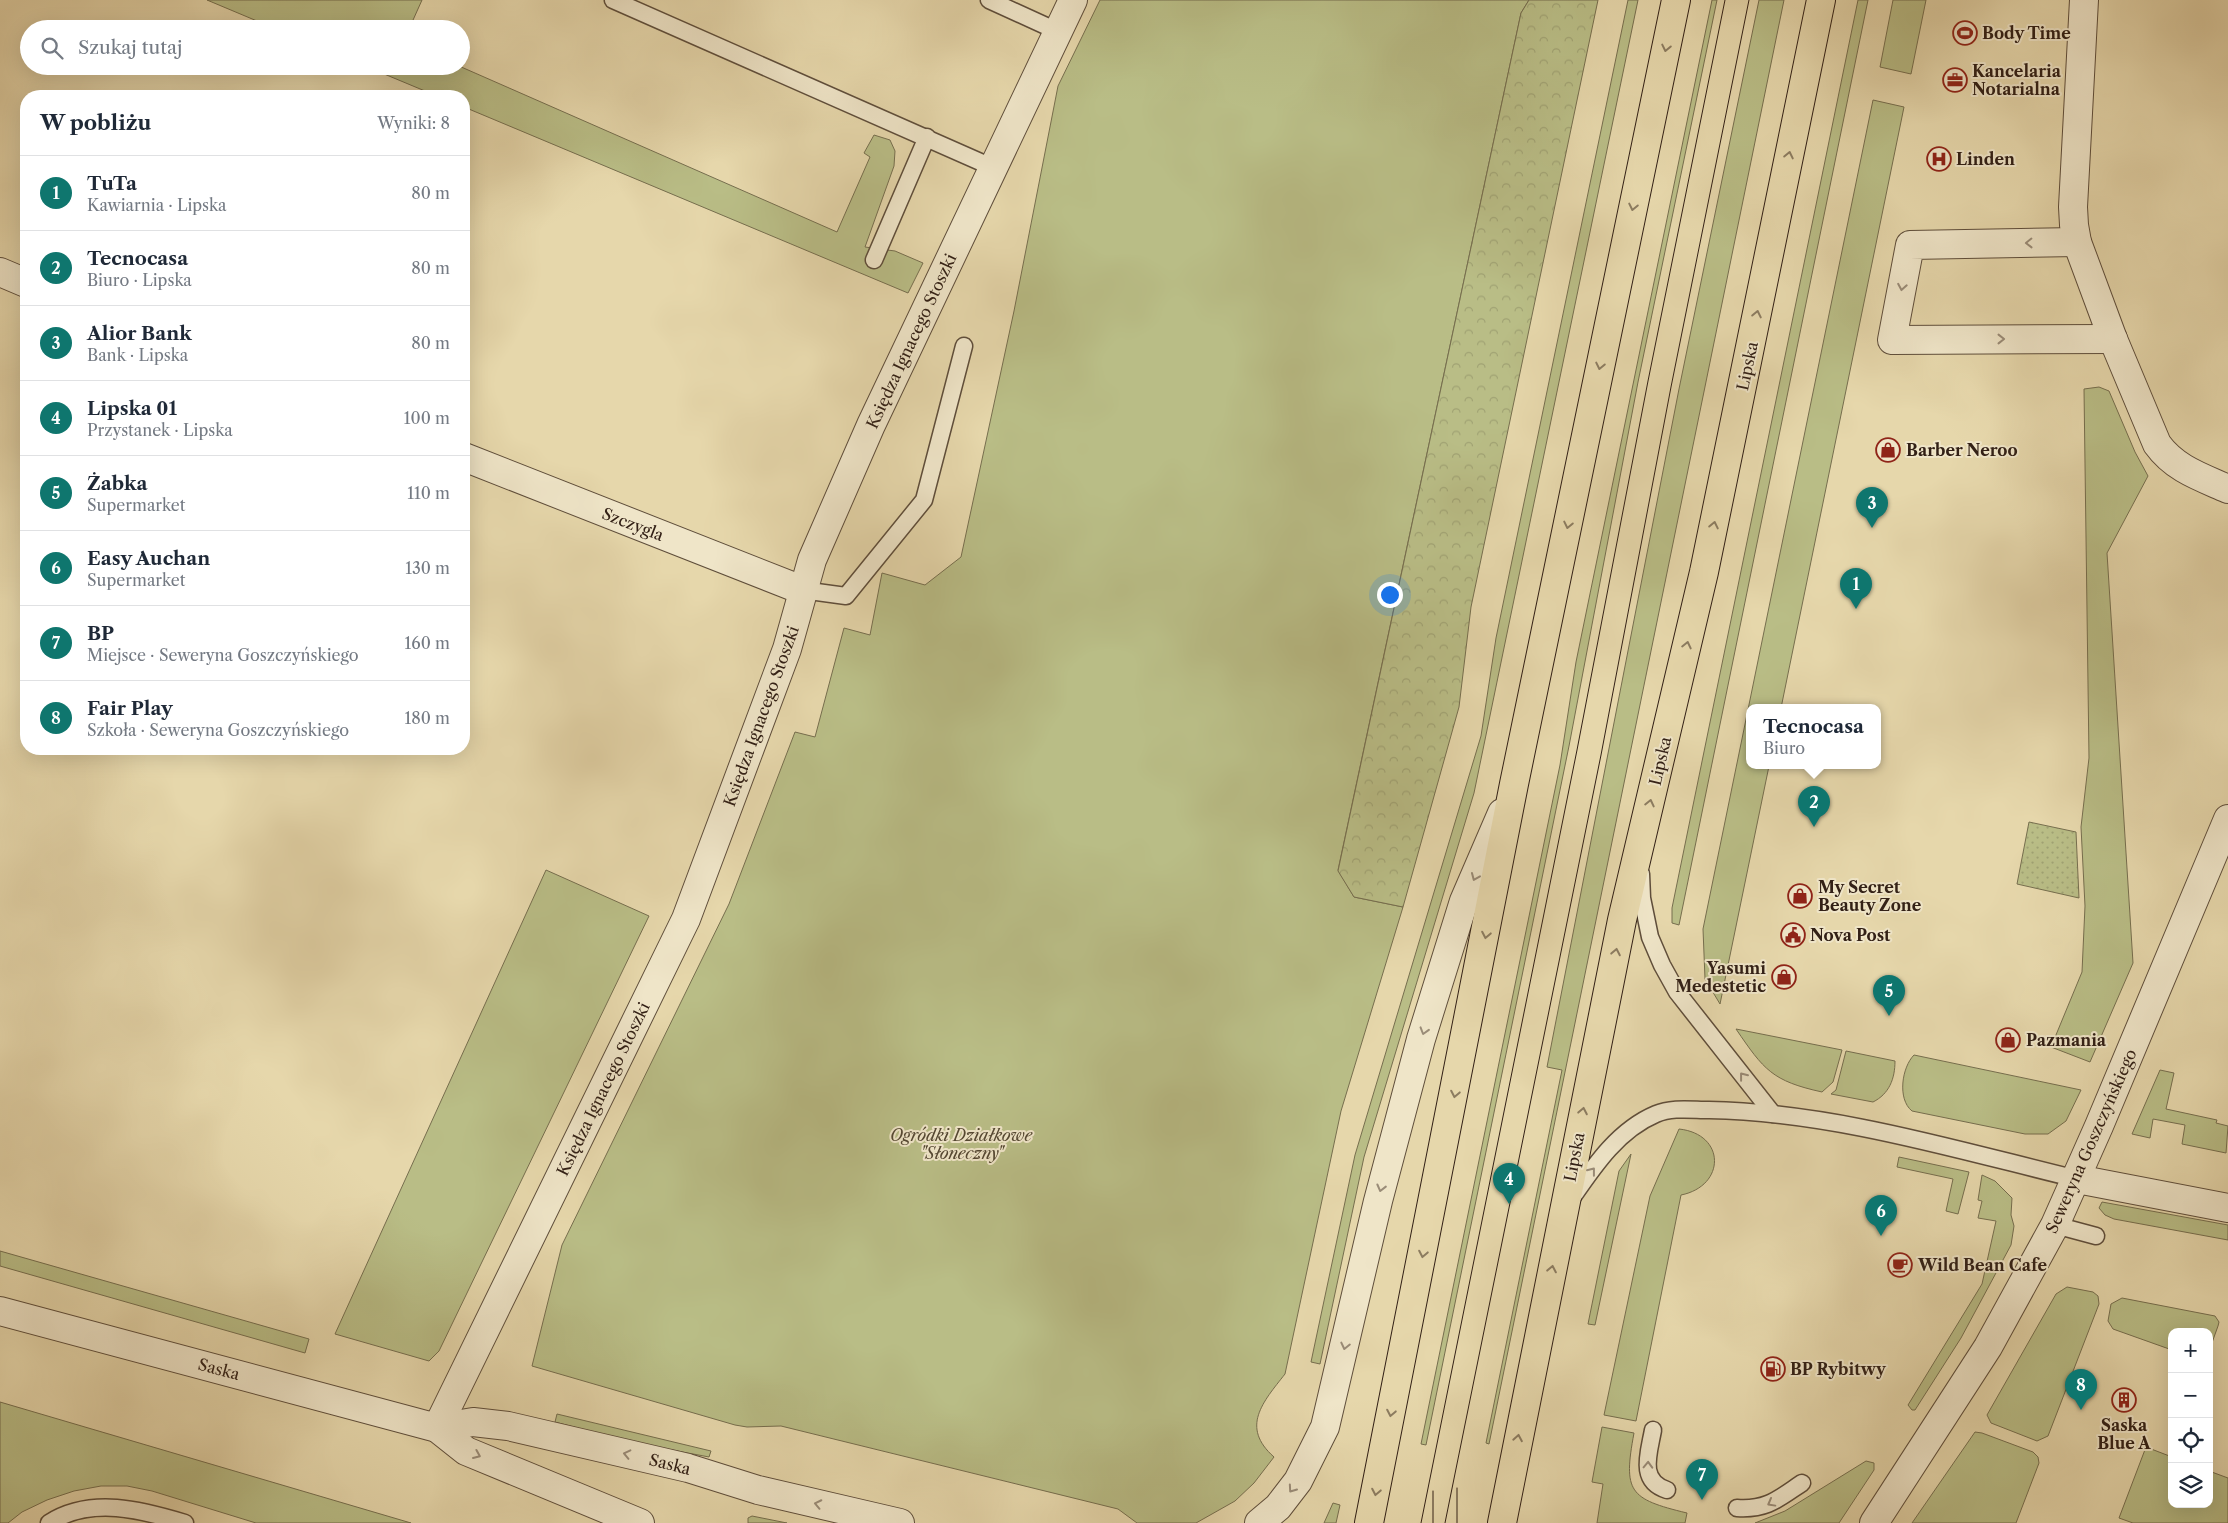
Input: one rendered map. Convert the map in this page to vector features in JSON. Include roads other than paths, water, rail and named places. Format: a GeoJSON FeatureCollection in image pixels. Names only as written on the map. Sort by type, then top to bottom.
{"type":"FeatureCollection","features":[{"type":"Feature","properties":{"kind":"main road"},"geometry":{"type":"LineString","coordinates":[[1370,1523],[1514,784],[1676,0]]}},
{"type":"Feature","properties":{"kind":"main road","name":"Lipska"},"geometry":{"type":"LineString","coordinates":[[1502,1523],[1622,920],[1704,572],[1821,0]]}},
{"type":"Feature","properties":{"kind":"street","name":"Księdza Ignacego Stoszki"},"geometry":{"type":"LineString","coordinates":[[437,1428],[686,919],[787,649],[802,590],[812,560],[871,425],[1072,0]]}},
{"type":"Feature","properties":{"kind":"street"},"geometry":{"type":"LineString","coordinates":[[2084,0],[2073,207],[2077,242],[2113,339],[2157,444],[2168,458],[2183,469],[2228,489]]}},
{"type":"Feature","properties":{"kind":"street"},"geometry":{"type":"LineString","coordinates":[[2077,242],[1910,244],[1892,340],[2113,339]]}},
{"type":"Feature","properties":{"kind":"street"},"geometry":{"type":"LineString","coordinates":[[0,272],[20,280]]}},
{"type":"Feature","properties":{"kind":"street","name":"Szczygla"},"geometry":{"type":"LineString","coordinates":[[470,459],[802,590]]}},
{"type":"Feature","properties":{"kind":"street"},"geometry":{"type":"LineString","coordinates":[[1259,1523],[1278,1507],[1298,1481],[1325,1427],[1378,1201],[1421,1039],[1464,901],[1514,784]]}},
{"type":"Feature","properties":{"kind":"street","name":"Seweryna Goszczyńskiego"},"geometry":{"type":"LineString","coordinates":[[1874,1523],[1988,1348],[2055,1224],[2076,1179],[2228,819]]}},
{"type":"Feature","properties":{"kind":"street"},"geometry":{"type":"LineString","coordinates":[[2076,1179],[2228,1208]]}},
{"type":"Feature","properties":{"kind":"street","name":"Saska"},"geometry":{"type":"LineString","coordinates":[[0,1311],[437,1428],[466,1451],[640,1523]]}},
{"type":"Feature","properties":{"kind":"street","name":"Saska"},"geometry":{"type":"LineString","coordinates":[[437,1428],[473,1422],[508,1426],[688,1468],[758,1490],[900,1523]]}},
{"type":"Feature","properties":{"kind":"lane"},"geometry":{"type":"LineString","coordinates":[[613,0],[994,168]]}},
{"type":"Feature","properties":{"kind":"lane"},"geometry":{"type":"LineString","coordinates":[[989,0],[1057,31]]}},
{"type":"Feature","properties":{"kind":"lane"},"geometry":{"type":"LineString","coordinates":[[874,260],[927,137]]}},
{"type":"Feature","properties":{"kind":"lane"},"geometry":{"type":"LineString","coordinates":[[802,590],[846,596],[924,500],[964,346]]}},
{"type":"Feature","properties":{"kind":"lane"},"geometry":{"type":"LineString","coordinates":[[1639,851],[1642,898],[1650,937],[1662,965],[1677,992],[1773,1114]]}},
{"type":"Feature","properties":{"kind":"lane"},"geometry":{"type":"LineString","coordinates":[[1563,1210],[1615,1142],[1635,1126],[1657,1113],[1676,1110],[1773,1114],[1897,1135],[2076,1179]]}},
{"type":"Feature","properties":{"kind":"lane"},"geometry":{"type":"LineString","coordinates":[[2055,1224],[2096,1236]]}},
{"type":"Feature","properties":{"kind":"lane"},"geometry":{"type":"LineString","coordinates":[[1653,1430],[1647,1470],[1654,1484],[1667,1490]]}},
{"type":"Feature","properties":{"kind":"lane"},"geometry":{"type":"LineString","coordinates":[[1736,1508],[1754,1509],[1767,1506],[1802,1483]]}},
{"type":"Feature","properties":{"kind":"lane"},"geometry":{"type":"LineString","coordinates":[[49,1523],[91,1508],[124,1507],[185,1523]]}},
{"type":"Feature","properties":{"kind":"tram line"},"geometry":{"type":"LineString","coordinates":[[1421,1523],[1577,750],[1648,381],[1725,0]]}},
{"type":"Feature","properties":{"kind":"tram line"},"geometry":{"type":"LineString","coordinates":[[1445,1523],[1601,755],[1671,387],[1749,0]]}},
{"type":"Feature","properties":{"kind":"tram line"},"geometry":{"type":"LineString","coordinates":[[1457,1488],[1457,1523]]}},
{"type":"Feature","properties":{"kind":"tram line"},"geometry":{"type":"LineString","coordinates":[[1433,1491],[1433,1523]]}},
{"type":"Feature","properties":{"kind":"place","name":"Body Time"},"geometry":{"type":"Point","coordinates":[1965,33]}},
{"type":"Feature","properties":{"kind":"place","name":"Kancelaria Notarialna"},"geometry":{"type":"Point","coordinates":[1955,80]}},
{"type":"Feature","properties":{"kind":"place","name":"Linden"},"geometry":{"type":"Point","coordinates":[1939,159]}},
{"type":"Feature","properties":{"kind":"place","name":"Barber Neroo"},"geometry":{"type":"Point","coordinates":[1888,450]}},
{"type":"Feature","properties":{"kind":"place","name":"Alior Bank"},"geometry":{"type":"Point","coordinates":[1872,528]}},
{"type":"Feature","properties":{"kind":"place","name":"TuTa"},"geometry":{"type":"Point","coordinates":[1856,609]}},
{"type":"Feature","properties":{"kind":"place","name":"Tecnocasa"},"geometry":{"type":"Point","coordinates":[1814,827]}},
{"type":"Feature","properties":{"kind":"place","name":"My Secret Beauty Zone"},"geometry":{"type":"Point","coordinates":[1800,896]}},
{"type":"Feature","properties":{"kind":"place","name":"Nova Post"},"geometry":{"type":"Point","coordinates":[1793,935]}},
{"type":"Feature","properties":{"kind":"place","name":"Yasumi Medestetic"},"geometry":{"type":"Point","coordinates":[1784,977]}},
{"type":"Feature","properties":{"kind":"place","name":"Żabka"},"geometry":{"type":"Point","coordinates":[1889,1016]}},
{"type":"Feature","properties":{"kind":"place","name":"Pazmania"},"geometry":{"type":"Point","coordinates":[2008,1040]}},
{"type":"Feature","properties":{"kind":"place","name":"Lipska 01"},"geometry":{"type":"Point","coordinates":[1509,1204]}},
{"type":"Feature","properties":{"kind":"place","name":"Easy Auchan"},"geometry":{"type":"Point","coordinates":[1881,1236]}},
{"type":"Feature","properties":{"kind":"place","name":"Wild Bean Cafe"},"geometry":{"type":"Point","coordinates":[1900,1265]}},
{"type":"Feature","properties":{"kind":"place","name":"BP Rybitwy"},"geometry":{"type":"Point","coordinates":[1773,1369]}},
{"type":"Feature","properties":{"kind":"place","name":"Saska Blue A"},"geometry":{"type":"Point","coordinates":[2124,1400]}},
{"type":"Feature","properties":{"kind":"place","name":"Fair Play"},"geometry":{"type":"Point","coordinates":[2081,1410]}},
{"type":"Feature","properties":{"kind":"place","name":"BP"},"geometry":{"type":"Point","coordinates":[1702,1500]}},
{"type":"Feature","properties":{"kind":"park label","name":"Ogródki Działkowe \"Słoneczny\""},"geometry":{"type":"Point","coordinates":[961,1144]}}]}
